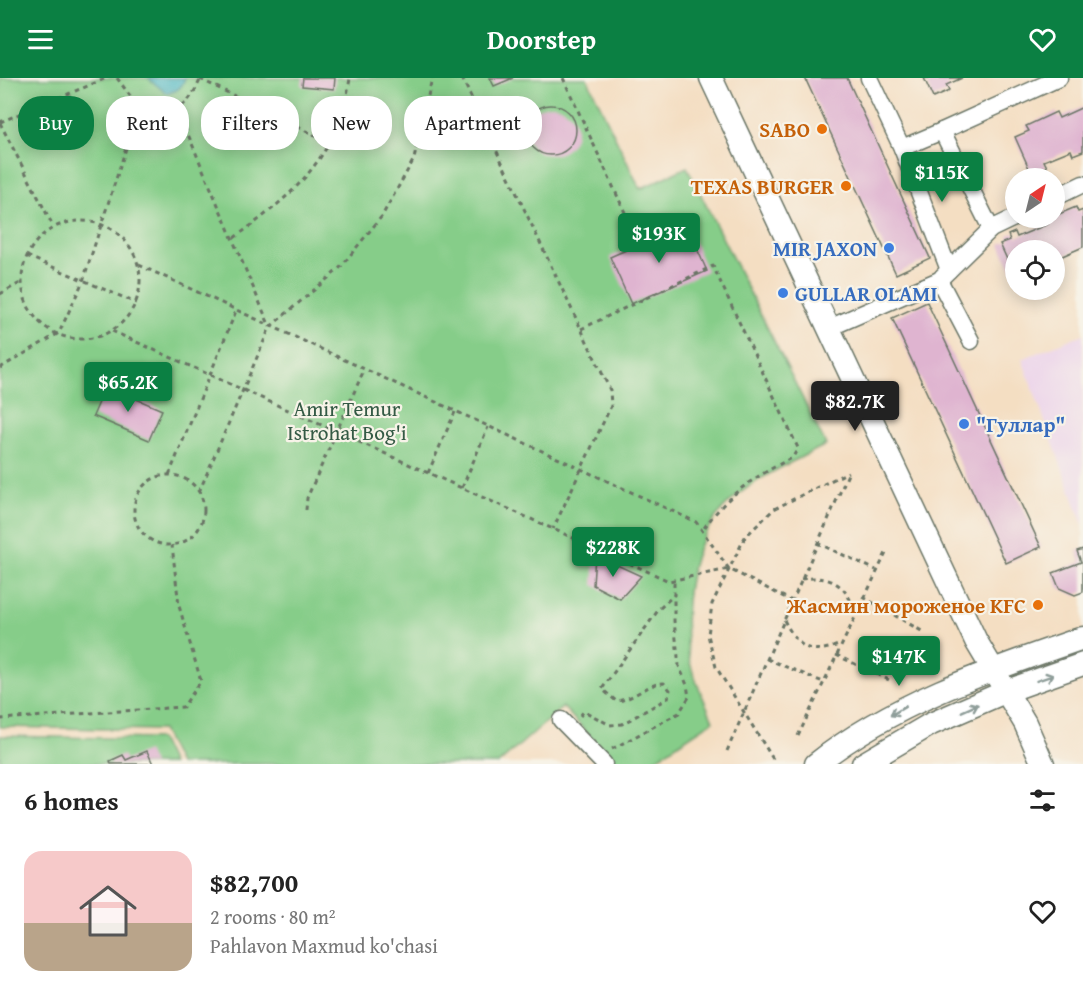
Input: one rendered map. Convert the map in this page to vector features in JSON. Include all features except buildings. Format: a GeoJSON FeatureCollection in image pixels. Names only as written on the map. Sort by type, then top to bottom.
{"type":"FeatureCollection","features":[{"type":"Feature","properties":{"kind":"main road"},"geometry":{"type":"LineString","coordinates":[[711,78],[829,328],[1001,667],[1007,691],[1043,764]]}},
{"type":"Feature","properties":{"kind":"main road"},"geometry":{"type":"LineString","coordinates":[[816,764],[836,748],[907,706],[1001,667],[1083,638]]}},
{"type":"Feature","properties":{"kind":"main road"},"geometry":{"type":"LineString","coordinates":[[863,764],[931,724],[1007,691],[1083,664]]}},
{"type":"Feature","properties":{"kind":"street"},"geometry":{"type":"LineString","coordinates":[[869,78],[902,148],[944,275],[971,341]]}},
{"type":"Feature","properties":{"kind":"street"},"geometry":{"type":"LineString","coordinates":[[902,148],[1059,78]]}},
{"type":"Feature","properties":{"kind":"street"},"geometry":{"type":"LineString","coordinates":[[942,130],[991,229]]}},
{"type":"Feature","properties":{"kind":"street"},"geometry":{"type":"LineString","coordinates":[[1065,193],[1083,184]]}},
{"type":"Feature","properties":{"kind":"street"},"geometry":{"type":"LineString","coordinates":[[829,328],[944,275],[991,229],[1005,222]]}},
{"type":"Feature","properties":{"kind":"street"},"geometry":{"type":"LineString","coordinates":[[561,720],[605,756]]}},
{"type":"Feature","properties":{"kind":"path"},"geometry":{"type":"LineString","coordinates":[[53,226],[0,122],[108,78]]}},
{"type":"Feature","properties":{"kind":"path"},"geometry":{"type":"LineString","coordinates":[[117,78],[130,96]]}},
{"type":"Feature","properties":{"kind":"path"},"geometry":{"type":"LineString","coordinates":[[347,96],[350,78]]}},
{"type":"Feature","properties":{"kind":"path"},"geometry":{"type":"LineString","coordinates":[[199,492],[270,327],[339,269],[382,216],[414,159],[432,78]]}},
{"type":"Feature","properties":{"kind":"path"},"geometry":{"type":"LineString","coordinates":[[462,78],[610,390],[611,406],[553,530]]}},
{"type":"Feature","properties":{"kind":"path"},"geometry":{"type":"LineString","coordinates":[[563,78],[634,232]]}},
{"type":"Feature","properties":{"kind":"path"},"geometry":{"type":"LineString","coordinates":[[189,99],[201,79],[311,133]]}},
{"type":"Feature","properties":{"kind":"path"},"geometry":{"type":"LineString","coordinates":[[189,136],[270,327]]}},
{"type":"Feature","properties":{"kind":"path"},"geometry":{"type":"LineString","coordinates":[[0,368],[59,333],[83,281],[126,150]]}},
{"type":"Feature","properties":{"kind":"path"},"geometry":{"type":"LineString","coordinates":[[234,238],[278,207],[308,175],[324,150]]}},
{"type":"Feature","properties":{"kind":"path"},"geometry":{"type":"LineString","coordinates":[[82,221],[102,225],[118,234],[131,248],[139,265],[140,284],[136,303],[127,319],[112,331],[95,338],[76,340],[40,324],[28,308],[22,282],[22,268],[30,249],[53,226],[82,221]]}},
{"type":"Feature","properties":{"kind":"path"},"geometry":{"type":"LineString","coordinates":[[27,256],[136,303]]}},
{"type":"Feature","properties":{"kind":"path"},"geometry":{"type":"LineString","coordinates":[[139,265],[696,522],[729,569],[792,601]]}},
{"type":"Feature","properties":{"kind":"path"},"geometry":{"type":"LineString","coordinates":[[581,329],[713,266],[798,448],[793,457],[738,488],[719,507],[702,531]]}},
{"type":"Feature","properties":{"kind":"path"},"geometry":{"type":"LineString","coordinates":[[0,294],[22,282]]}},
{"type":"Feature","properties":{"kind":"path"},"geometry":{"type":"LineString","coordinates":[[169,475],[236,311]]}},
{"type":"Feature","properties":{"kind":"path"},"geometry":{"type":"LineString","coordinates":[[112,331],[669,581],[729,569]]}},
{"type":"Feature","properties":{"kind":"path"},"geometry":{"type":"LineString","coordinates":[[306,510],[307,498],[364,370]]}},
{"type":"Feature","properties":{"kind":"path"},"geometry":{"type":"LineString","coordinates":[[428,473],[455,412]]}},
{"type":"Feature","properties":{"kind":"path"},"geometry":{"type":"LineString","coordinates":[[462,488],[488,427]]}},
{"type":"Feature","properties":{"kind":"path"},"geometry":{"type":"LineString","coordinates":[[727,751],[744,714],[848,472],[774,510],[745,537],[712,604],[708,635],[716,667],[744,714],[774,759]]}},
{"type":"Feature","properties":{"kind":"path"},"geometry":{"type":"LineString","coordinates":[[169,475],[184,478],[199,492],[205,507],[199,530],[190,539],[172,545],[155,543],[146,537],[135,518],[137,496],[143,486],[152,480],[169,475]]}},
{"type":"Feature","properties":{"kind":"path"},"geometry":{"type":"LineString","coordinates":[[817,543],[876,570]]}},
{"type":"Feature","properties":{"kind":"path"},"geometry":{"type":"LineString","coordinates":[[0,719],[183,707],[201,681],[179,606],[172,545]]}},
{"type":"Feature","properties":{"kind":"path"},"geometry":{"type":"LineString","coordinates":[[798,736],[886,551]]}},
{"type":"Feature","properties":{"kind":"path"},"geometry":{"type":"LineString","coordinates":[[801,579],[816,577],[834,581],[848,592],[856,613]]}},
{"type":"Feature","properties":{"kind":"path"},"geometry":{"type":"LineString","coordinates":[[605,756],[611,749],[679,713],[689,697],[679,666],[674,580]]}},
{"type":"Feature","properties":{"kind":"path"},"geometry":{"type":"LineString","coordinates":[[580,720],[580,714],[584,711],[610,725],[622,724],[668,698],[670,690],[664,683],[657,683],[625,701],[616,701],[602,689],[659,609],[674,595]]}},
{"type":"Feature","properties":{"kind":"path"},"geometry":{"type":"LineString","coordinates":[[863,597],[925,633]]}},
{"type":"Feature","properties":{"kind":"path"},"geometry":{"type":"LineString","coordinates":[[784,620],[791,634],[804,647],[823,651],[841,644]]}},
{"type":"Feature","properties":{"kind":"path"},"geometry":{"type":"LineString","coordinates":[[836,655],[889,680]]}},
{"type":"Feature","properties":{"kind":"path"},"geometry":{"type":"LineString","coordinates":[[767,659],[823,682]]}},
{"type":"Feature","properties":{"kind":"shaded area"},"geometry":{"type":"Polygon","coordinates":[[[1083,334],[1083,525],[1022,359],[1083,334]]]}},
{"type":"Feature","properties":{"kind":"green space","name":"Amir Temur Istrohat Bog'i"},"geometry":{"type":"Polygon","coordinates":[[[0,78],[587,78],[640,189],[687,167],[826,445],[757,481],[733,499],[722,510],[702,541],[690,577],[686,615],[688,652],[692,670],[713,721],[648,764],[616,764],[563,707],[498,764],[179,764],[162,730],[0,727],[0,78]]]}},
{"type":"Feature","properties":{"kind":"green space"},"geometry":{"type":"Polygon","coordinates":[[[0,736],[160,739],[172,764],[0,764],[0,736]]]}},
{"type":"Feature","properties":{"kind":"water"},"geometry":{"type":"Polygon","coordinates":[[[148,78],[185,78],[178,89],[166,93],[148,78]]]}},
{"type":"Feature","properties":{"kind":"place","name":"SABO"},"geometry":{"type":"Point","coordinates":[822,129]}},
{"type":"Feature","properties":{"kind":"place","name":"TEXAS BURGER"},"geometry":{"type":"Point","coordinates":[846,186]}},
{"type":"Feature","properties":{"kind":"place","name":"MIR JAXON"},"geometry":{"type":"Point","coordinates":[889,248]}},
{"type":"Feature","properties":{"kind":"place","name":"GULLAR OLAMI"},"geometry":{"type":"Point","coordinates":[783,293]}},
{"type":"Feature","properties":{"kind":"place","name":"\"Гуллар\""},"geometry":{"type":"Point","coordinates":[964,424]}},
{"type":"Feature","properties":{"kind":"place","name":"Жасмин мороженое KFC"},"geometry":{"type":"Point","coordinates":[1038,605]}}]}
